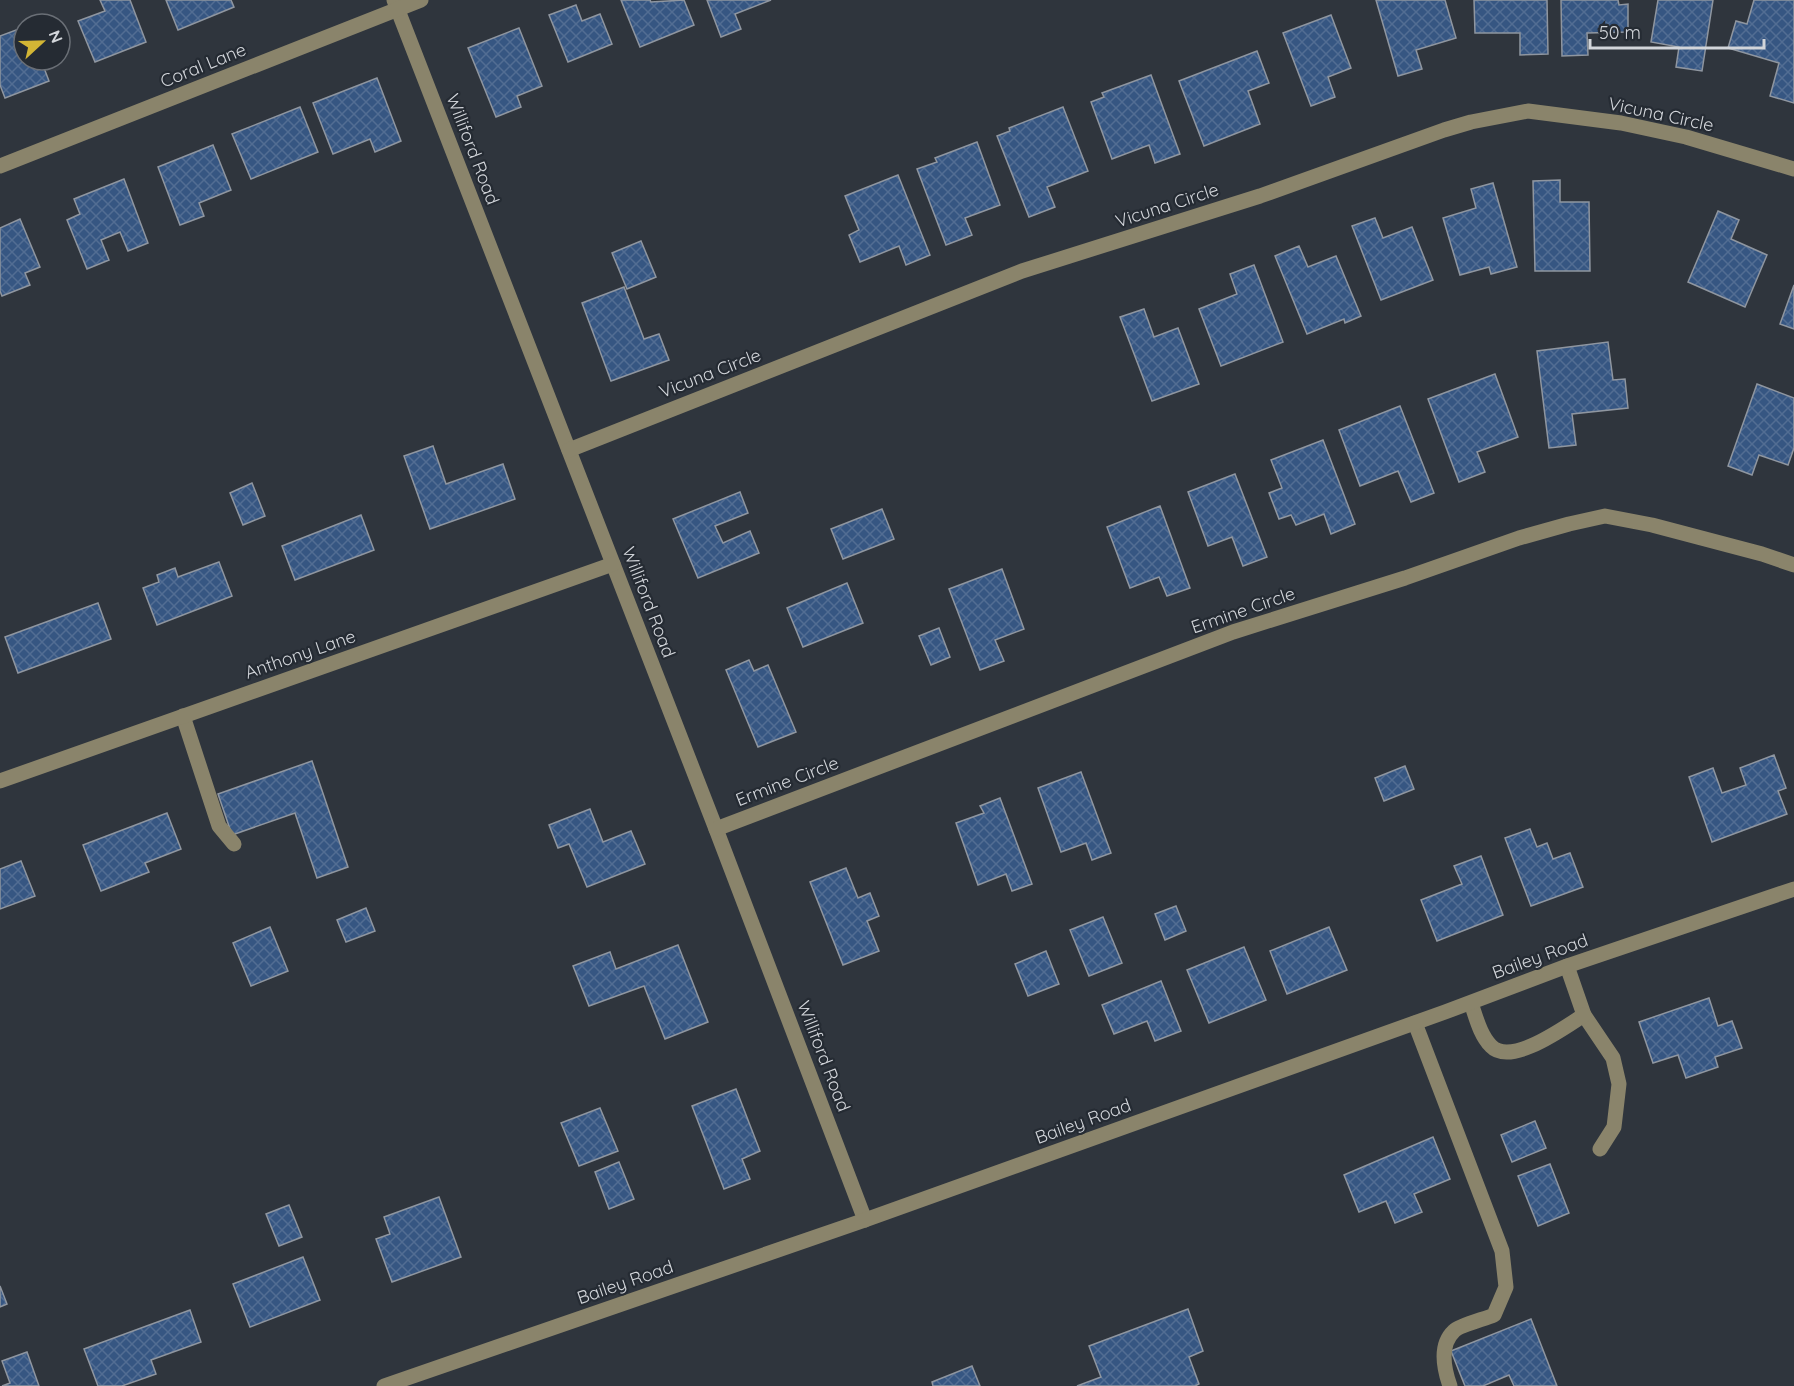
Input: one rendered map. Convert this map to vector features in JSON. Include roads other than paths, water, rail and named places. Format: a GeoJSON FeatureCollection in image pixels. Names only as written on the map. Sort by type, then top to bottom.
{"type":"FeatureCollection","features":[{"type":"Feature","properties":{"kind":"street","name":"Coral Lane"},"geometry":{"type":"LineString","coordinates":[[0,166],[396,5],[420,0]]}},
{"type":"Feature","properties":{"kind":"street","name":"Williford Road"},"geometry":{"type":"LineString","coordinates":[[396,5],[717,829],[865,1220]]}},
{"type":"Feature","properties":{"kind":"street","name":"Vicuna Circle"},"geometry":{"type":"LineString","coordinates":[[569,450],[1023,271],[1260,196],[1471,122],[1528,111],[1622,123],[1686,137],[1794,169]]}},
{"type":"Feature","properties":{"kind":"street","name":"Ermine Circle"},"geometry":{"type":"LineString","coordinates":[[717,829],[1233,632],[1405,578],[1519,538],[1569,524],[1605,516],[1652,525],[1762,554],[1794,566]]}},
{"type":"Feature","properties":{"kind":"street","name":"Anthony Lane"},"geometry":{"type":"LineString","coordinates":[[0,781],[614,564]]}},
{"type":"Feature","properties":{"kind":"street"},"geometry":{"type":"LineString","coordinates":[[183,716],[219,826],[234,844]]}},
{"type":"Feature","properties":{"kind":"street","name":"Bailey Road"},"geometry":{"type":"LineString","coordinates":[[384,1386],[865,1220],[1472,1003],[1567,966],[1794,889]]}},
{"type":"Feature","properties":{"kind":"street"},"geometry":{"type":"LineString","coordinates":[[1567,966],[1584,1015],[1614,1058],[1619,1084],[1614,1127],[1600,1149]]}},
{"type":"Feature","properties":{"kind":"street"},"geometry":{"type":"LineString","coordinates":[[1472,1003],[1486,1039],[1491,1047],[1502,1053],[1520,1050],[1542,1041],[1584,1015]]}},
{"type":"Feature","properties":{"kind":"street"},"geometry":{"type":"LineString","coordinates":[[1415,1023],[1502,1251],[1506,1287],[1494,1316],[1454,1330],[1445,1345],[1445,1370],[1450,1386]]}}]}
